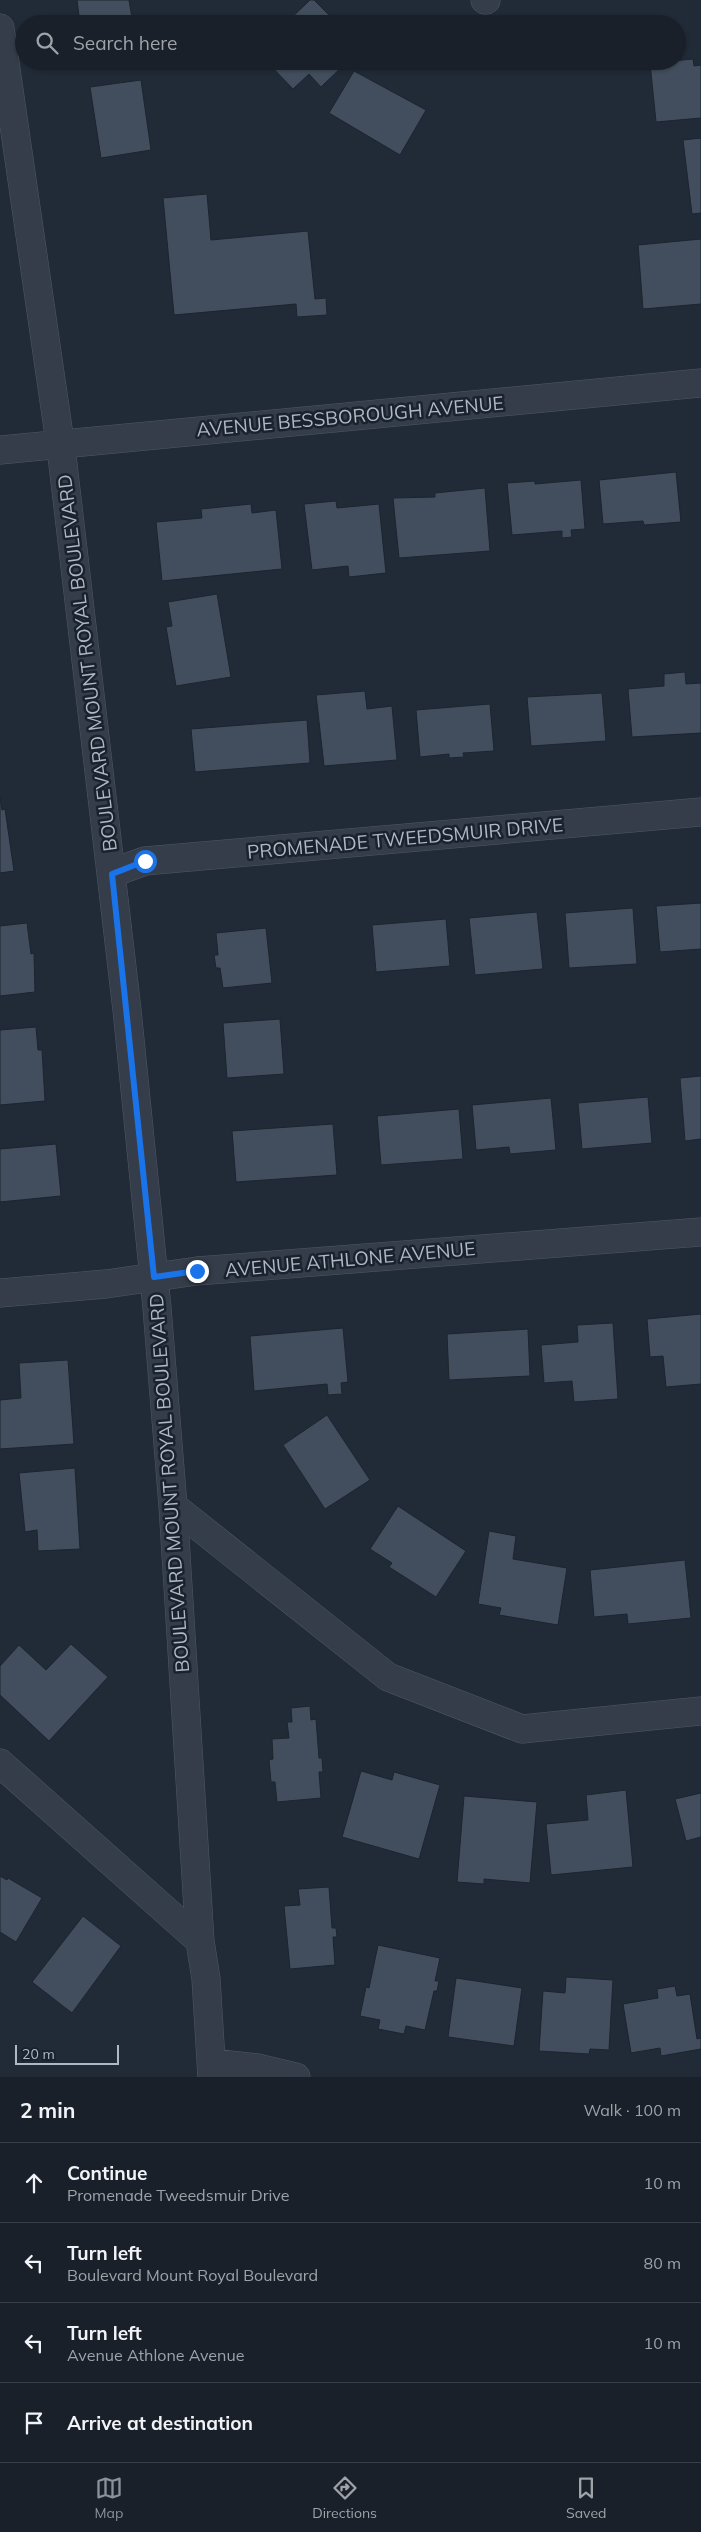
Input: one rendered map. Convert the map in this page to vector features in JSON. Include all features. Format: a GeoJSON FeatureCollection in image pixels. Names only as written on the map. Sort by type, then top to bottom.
{"type":"FeatureCollection","features":[{"type":"Feature","properties":{"kind":"street","name":"BOULEVARD MOUNT ROYAL BOULEVARD"},"geometry":{"type":"LineString","coordinates":[[0,28],[60,443],[112,874],[154,1277],[173,1506],[200,1941],[206,1979],[212,2070]]}},
{"type":"Feature","properties":{"kind":"street","name":"AVENUE BESSBOROUGH AVENUE"},"geometry":{"type":"LineString","coordinates":[[0,450],[701,383]]}},
{"type":"Feature","properties":{"kind":"street","name":"PROMENADE TWEEDSMUIR DRIVE"},"geometry":{"type":"LineString","coordinates":[[112,874],[145,861],[701,812]]}},
{"type":"Feature","properties":{"kind":"street","name":"AVENUE ATHLONE AVENUE"},"geometry":{"type":"LineString","coordinates":[[0,1293],[197,1271],[701,1232]]}},
{"type":"Feature","properties":{"kind":"street"},"geometry":{"type":"LineString","coordinates":[[173,1506],[388,1677],[495,1719],[522,1729],[701,1711]]}},
{"type":"Feature","properties":{"kind":"street"},"geometry":{"type":"LineString","coordinates":[[0,1763],[200,1941]]}},
{"type":"Feature","properties":{"kind":"street"},"geometry":{"type":"LineString","coordinates":[[212,2070],[258,2068],[296,2077]]}},
{"type":"Feature","properties":{"kind":"building"},"geometry":{"type":"Polygon","coordinates":[[[77,0],[129,0],[132,15],[79,15],[77,0]]]}},
{"type":"Feature","properties":{"kind":"building"},"geometry":{"type":"Polygon","coordinates":[[[310,0],[314,0],[329,15],[294,15],[310,0]]]}},
{"type":"Feature","properties":{"kind":"building"},"geometry":{"type":"Polygon","coordinates":[[[693,59],[694,66],[701,65],[701,118],[656,122],[651,70],[686,70],[686,60],[693,59]]]}},
{"type":"Feature","properties":{"kind":"building"},"geometry":{"type":"Polygon","coordinates":[[[275,70],[339,70],[321,87],[309,74],[293,89],[275,70]]]}},
{"type":"Feature","properties":{"kind":"building"},"geometry":{"type":"Polygon","coordinates":[[[354,71],[426,110],[400,155],[329,113],[354,71]]]}},
{"type":"Feature","properties":{"kind":"building"},"geometry":{"type":"Polygon","coordinates":[[[141,80],[151,150],[101,158],[90,87],[141,80]]]}},
{"type":"Feature","properties":{"kind":"building"},"geometry":{"type":"Polygon","coordinates":[[[701,138],[701,213],[692,214],[683,140],[701,138]]]}},
{"type":"Feature","properties":{"kind":"building"},"geometry":{"type":"Polygon","coordinates":[[[207,194],[211,240],[308,231],[315,299],[326,298],[327,315],[297,317],[296,304],[174,315],[163,198],[207,194]]]}},
{"type":"Feature","properties":{"kind":"building"},"geometry":{"type":"Polygon","coordinates":[[[701,239],[701,304],[643,309],[638,245],[701,239]]]}},
{"type":"Feature","properties":{"kind":"building"},"geometry":{"type":"Polygon","coordinates":[[[676,472],[681,522],[644,525],[643,521],[603,524],[599,480],[676,472]]]}},
{"type":"Feature","properties":{"kind":"building"},"geometry":{"type":"Polygon","coordinates":[[[581,480],[585,529],[571,530],[572,537],[562,538],[562,531],[512,535],[507,483],[535,481],[535,484],[581,480]]]}},
{"type":"Feature","properties":{"kind":"building"},"geometry":{"type":"Polygon","coordinates":[[[485,488],[490,551],[399,558],[393,498],[435,497],[435,493],[485,488]]]}},
{"type":"Feature","properties":{"kind":"building"},"geometry":{"type":"Polygon","coordinates":[[[336,501],[337,508],[379,504],[386,573],[349,577],[348,566],[312,570],[304,504],[336,501]]]}},
{"type":"Feature","properties":{"kind":"building"},"geometry":{"type":"Polygon","coordinates":[[[251,504],[252,513],[276,510],[282,569],[162,581],[156,522],[202,518],[201,509],[251,504]]]}},
{"type":"Feature","properties":{"kind":"building"},"geometry":{"type":"Polygon","coordinates":[[[217,594],[231,677],[176,686],[166,627],[172,626],[168,602],[217,594]]]}},
{"type":"Feature","properties":{"kind":"building"},"geometry":{"type":"Polygon","coordinates":[[[685,672],[686,684],[701,683],[701,733],[632,737],[628,689],[664,686],[664,674],[685,672]]]}},
{"type":"Feature","properties":{"kind":"building"},"geometry":{"type":"Polygon","coordinates":[[[365,691],[367,709],[392,706],[397,760],[324,766],[316,695],[365,691]]]}},
{"type":"Feature","properties":{"kind":"building"},"geometry":{"type":"Polygon","coordinates":[[[602,693],[606,741],[531,746],[527,697],[602,693]]]}},
{"type":"Feature","properties":{"kind":"building"},"geometry":{"type":"Polygon","coordinates":[[[490,704],[494,751],[463,753],[464,757],[449,758],[449,754],[420,757],[416,710],[490,704]]]}},
{"type":"Feature","properties":{"kind":"building"},"geometry":{"type":"Polygon","coordinates":[[[307,720],[310,763],[195,772],[191,729],[307,720]]]}},
{"type":"Feature","properties":{"kind":"building"},"geometry":{"type":"Polygon","coordinates":[[[0,797],[2,810],[5,809],[14,871],[0,873],[0,797]]]}},
{"type":"Feature","properties":{"kind":"building"},"geometry":{"type":"Polygon","coordinates":[[[701,903],[701,949],[660,952],[656,906],[701,903]]]}},
{"type":"Feature","properties":{"kind":"building"},"geometry":{"type":"Polygon","coordinates":[[[633,908],[637,964],[569,968],[565,913],[633,908]]]}},
{"type":"Feature","properties":{"kind":"building"},"geometry":{"type":"Polygon","coordinates":[[[537,912],[543,969],[475,975],[469,918],[537,912]]]}},
{"type":"Feature","properties":{"kind":"building"},"geometry":{"type":"Polygon","coordinates":[[[446,919],[450,966],[376,972],[372,925],[446,919]]]}},
{"type":"Feature","properties":{"kind":"building"},"geometry":{"type":"Polygon","coordinates":[[[27,923],[31,954],[34,953],[35,992],[0,996],[0,926],[27,923]]]}},
{"type":"Feature","properties":{"kind":"building"},"geometry":{"type":"Polygon","coordinates":[[[266,928],[272,983],[223,988],[220,968],[216,968],[214,955],[218,955],[216,933],[266,928]]]}},
{"type":"Feature","properties":{"kind":"building"},"geometry":{"type":"Polygon","coordinates":[[[280,1019],[284,1074],[227,1078],[223,1023],[280,1019]]]}},
{"type":"Feature","properties":{"kind":"building"},"geometry":{"type":"Polygon","coordinates":[[[36,1027],[38,1050],[42,1050],[45,1101],[0,1105],[0,1030],[36,1027]]]}},
{"type":"Feature","properties":{"kind":"building"},"geometry":{"type":"Polygon","coordinates":[[[701,1076],[701,1139],[685,1141],[680,1078],[701,1076]]]}},
{"type":"Feature","properties":{"kind":"building"},"geometry":{"type":"Polygon","coordinates":[[[648,1097],[652,1143],[582,1149],[578,1103],[648,1097]]]}},
{"type":"Feature","properties":{"kind":"building"},"geometry":{"type":"Polygon","coordinates":[[[551,1098],[556,1150],[510,1154],[509,1147],[476,1150],[472,1105],[551,1098]]]}},
{"type":"Feature","properties":{"kind":"building"},"geometry":{"type":"Polygon","coordinates":[[[459,1109],[463,1159],[381,1165],[377,1116],[459,1109]]]}},
{"type":"Feature","properties":{"kind":"building"},"geometry":{"type":"Polygon","coordinates":[[[333,1124],[337,1175],[236,1182],[232,1131],[333,1124]]]}},
{"type":"Feature","properties":{"kind":"building"},"geometry":{"type":"Polygon","coordinates":[[[56,1144],[61,1196],[0,1202],[0,1149],[56,1144]]]}},
{"type":"Feature","properties":{"kind":"building"},"geometry":{"type":"Polygon","coordinates":[[[701,1314],[701,1384],[666,1387],[663,1356],[650,1357],[647,1319],[701,1314]]]}},
{"type":"Feature","properties":{"kind":"building"},"geometry":{"type":"Polygon","coordinates":[[[613,1323],[618,1399],[574,1402],[572,1381],[544,1383],[541,1345],[578,1342],[577,1325],[613,1323]]]}},
{"type":"Feature","properties":{"kind":"building"},"geometry":{"type":"Polygon","coordinates":[[[343,1328],[348,1382],[341,1383],[342,1394],[328,1395],[327,1384],[254,1391],[250,1336],[343,1328]]]}},
{"type":"Feature","properties":{"kind":"building"},"geometry":{"type":"Polygon","coordinates":[[[528,1329],[530,1376],[449,1380],[447,1334],[528,1329]]]}},
{"type":"Feature","properties":{"kind":"building"},"geometry":{"type":"Polygon","coordinates":[[[68,1360],[74,1444],[0,1449],[0,1400],[21,1398],[19,1363],[68,1360]]]}},
{"type":"Feature","properties":{"kind":"building"},"geometry":{"type":"Polygon","coordinates":[[[327,1415],[370,1480],[325,1509],[283,1445],[327,1415]]]}},
{"type":"Feature","properties":{"kind":"building"},"geometry":{"type":"Polygon","coordinates":[[[75,1468],[80,1549],[38,1551],[37,1530],[25,1532],[19,1473],[75,1468]]]}},
{"type":"Feature","properties":{"kind":"building"},"geometry":{"type":"Polygon","coordinates":[[[398,1506],[466,1551],[436,1597],[389,1567],[392,1563],[370,1549],[398,1506]]]}},
{"type":"Feature","properties":{"kind":"building"},"geometry":{"type":"Polygon","coordinates":[[[489,1531],[516,1536],[513,1559],[567,1568],[558,1625],[499,1615],[501,1608],[478,1604],[489,1531]]]}},
{"type":"Feature","properties":{"kind":"building"},"geometry":{"type":"Polygon","coordinates":[[[685,1560],[691,1618],[628,1624],[627,1614],[594,1617],[590,1570],[685,1560]]]}},
{"type":"Feature","properties":{"kind":"building"},"geometry":{"type":"Polygon","coordinates":[[[71,1644],[108,1677],[49,1741],[0,1695],[0,1666],[19,1645],[46,1670],[71,1644]]]}},
{"type":"Feature","properties":{"kind":"building"},"geometry":{"type":"Polygon","coordinates":[[[310,1706],[311,1720],[316,1719],[319,1758],[322,1758],[323,1772],[319,1772],[321,1798],[277,1802],[275,1782],[271,1782],[269,1760],[273,1759],[272,1739],[289,1738],[287,1722],[292,1722],[291,1708],[310,1706]]]}},
{"type":"Feature","properties":{"kind":"building"},"geometry":{"type":"Polygon","coordinates":[[[361,1771],[392,1780],[394,1772],[440,1785],[419,1859],[342,1837],[361,1771]]]}},
{"type":"Feature","properties":{"kind":"building"},"geometry":{"type":"Polygon","coordinates":[[[626,1790],[633,1867],[551,1875],[546,1824],[588,1820],[586,1795],[626,1790]]]}},
{"type":"Feature","properties":{"kind":"building"},"geometry":{"type":"Polygon","coordinates":[[[701,1793],[701,1837],[686,1841],[675,1799],[701,1793]]]}},
{"type":"Feature","properties":{"kind":"building"},"geometry":{"type":"Polygon","coordinates":[[[464,1796],[537,1802],[530,1883],[484,1879],[484,1884],[457,1882],[464,1796]]]}},
{"type":"Feature","properties":{"kind":"building"},"geometry":{"type":"Polygon","coordinates":[[[0,1876],[7,1880],[8,1878],[42,1898],[16,1942],[0,1932],[0,1876]]]}},
{"type":"Feature","properties":{"kind":"building"},"geometry":{"type":"Polygon","coordinates":[[[329,1887],[332,1928],[336,1928],[337,1937],[333,1937],[335,1965],[290,1969],[284,1906],[300,1905],[298,1889],[329,1887]]]}},
{"type":"Feature","properties":{"kind":"building"},"geometry":{"type":"Polygon","coordinates":[[[83,1916],[121,1946],[72,2013],[32,1982],[83,1916]]]}},
{"type":"Feature","properties":{"kind":"building"},"geometry":{"type":"Polygon","coordinates":[[[378,1945],[440,1958],[435,1981],[439,1981],[437,1991],[434,1991],[425,2030],[406,2026],[404,2034],[378,2029],[380,2020],[360,2016],[366,1987],[369,1988],[378,1945]]]}},
{"type":"Feature","properties":{"kind":"building"},"geometry":{"type":"Polygon","coordinates":[[[566,1977],[613,1980],[609,2050],[590,2049],[589,2054],[539,2051],[543,1991],[565,1993],[566,1977]]]}},
{"type":"Feature","properties":{"kind":"building"},"geometry":{"type":"Polygon","coordinates":[[[456,1978],[522,1988],[514,2046],[448,2037],[456,1978]]]}},
{"type":"Feature","properties":{"kind":"building"},"geometry":{"type":"Polygon","coordinates":[[[675,1986],[677,1996],[690,1994],[697,2039],[701,2038],[701,2049],[661,2056],[660,2048],[631,2053],[623,2004],[658,1998],[657,1989],[675,1986]]]}},
{"type":"Feature","properties":{"kind":"route"},"geometry":{"type":"LineString","coordinates":[[145,861],[112,874],[154,1277],[197,1271]]}}]}
